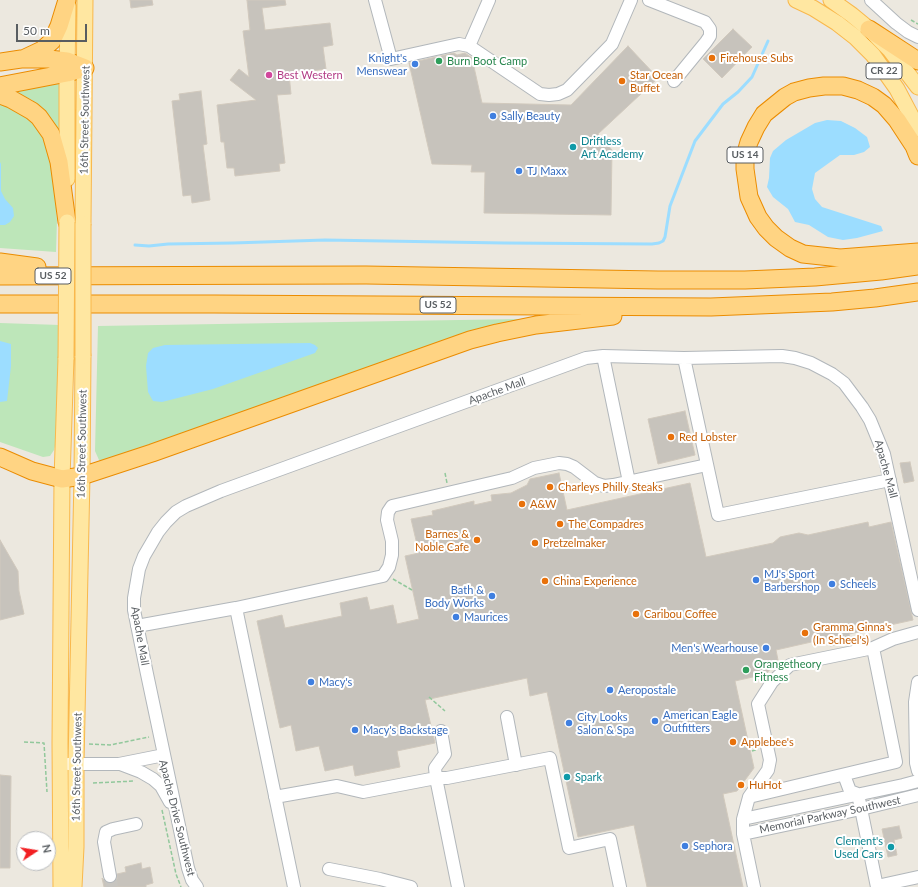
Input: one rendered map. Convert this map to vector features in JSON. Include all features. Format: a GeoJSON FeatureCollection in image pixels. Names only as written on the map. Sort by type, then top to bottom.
{"type":"FeatureCollection","features":[{"type":"Feature","properties":{"kind":"highway"},"geometry":{"type":"LineString","coordinates":[[0,62],[21,59],[42,50],[52,41],[68,0]]}},
{"type":"Feature","properties":{"kind":"highway"},"geometry":{"type":"LineString","coordinates":[[869,29],[918,61]]}},
{"type":"Feature","properties":{"kind":"highway"},"geometry":{"type":"LineString","coordinates":[[21,59],[67,67],[85,68]]}},
{"type":"Feature","properties":{"kind":"highway"},"geometry":{"type":"LineString","coordinates":[[0,86],[67,67]]}},
{"type":"Feature","properties":{"kind":"highway","name":"US 14"},"geometry":{"type":"LineString","coordinates":[[918,156],[914,146],[897,120],[884,105],[873,97],[858,90],[843,86],[824,86],[794,92],[785,97],[764,114],[749,142],[745,156],[745,169],[749,196],[758,217],[776,238],[790,248],[803,254],[840,258],[918,252]]}},
{"type":"Feature","properties":{"kind":"highway"},"geometry":{"type":"LineString","coordinates":[[0,95],[17,102],[32,111],[43,122],[51,134],[75,223]]}},
{"type":"Feature","properties":{"kind":"highway"},"geometry":{"type":"LineString","coordinates":[[0,262],[106,276]]}},
{"type":"Feature","properties":{"kind":"highway","name":"US 52"},"geometry":{"type":"LineString","coordinates":[[0,276],[366,275],[745,280],[815,277],[918,266]]}},
{"type":"Feature","properties":{"kind":"highway","name":"US 52"},"geometry":{"type":"LineString","coordinates":[[0,304],[711,307],[832,302],[918,292]]}},
{"type":"Feature","properties":{"kind":"highway"},"geometry":{"type":"LineString","coordinates":[[0,458],[32,471],[62,479],[82,476],[152,453],[470,340],[536,325],[582,319],[711,307]]}},
{"type":"Feature","properties":{"kind":"main road","name":"16th Street Southwest"},"geometry":{"type":"LineString","coordinates":[[68,0],[67,67],[83,356],[76,847],[74,887]]}},
{"type":"Feature","properties":{"kind":"main road","name":"16th Street Southwest"},"geometry":{"type":"LineString","coordinates":[[61,887],[60,764],[62,479],[66,358],[85,68],[85,0]]}},
{"type":"Feature","properties":{"kind":"main road","name":"CR 22"},"geometry":{"type":"LineString","coordinates":[[796,0],[813,8],[837,23],[855,37],[873,55],[897,89],[918,129]]}},
{"type":"Feature","properties":{"kind":"main road"},"geometry":{"type":"LineString","coordinates":[[830,0],[852,14],[869,29],[890,50],[918,86]]}},
{"type":"Feature","properties":{"kind":"street"},"geometry":{"type":"LineString","coordinates":[[375,0],[391,59],[458,44],[469,46],[540,94],[558,94],[567,90],[612,44],[631,0]]}},
{"type":"Feature","properties":{"kind":"street"},"geometry":{"type":"LineString","coordinates":[[469,46],[489,0]]}},
{"type":"Feature","properties":{"kind":"street"},"geometry":{"type":"LineString","coordinates":[[649,0],[705,22],[710,30],[710,36],[706,42],[674,81]]}},
{"type":"Feature","properties":{"kind":"street"},"geometry":{"type":"LineString","coordinates":[[871,0],[896,23],[918,37]]}},
{"type":"Feature","properties":{"kind":"street"},"geometry":{"type":"LineString","coordinates":[[603,356],[629,482]]}},
{"type":"Feature","properties":{"kind":"street","name":"Apache Mall"},"geometry":{"type":"LineString","coordinates":[[164,755],[134,610],[134,598],[139,569],[144,556],[158,532],[176,512],[186,506],[221,491],[586,358],[603,356],[684,358],[782,356],[811,363],[832,374],[844,383],[870,420],[884,454],[918,610]]}},
{"type":"Feature","properties":{"kind":"street"},"geometry":{"type":"LineString","coordinates":[[684,358],[718,515],[890,480]]}},
{"type":"Feature","properties":{"kind":"street"},"geometry":{"type":"LineString","coordinates":[[138,626],[236,608],[383,576],[389,567],[392,555],[392,541],[387,520],[388,512],[392,506],[512,478],[534,468],[559,463],[568,464],[574,467],[595,483],[604,486],[707,466]]}},
{"type":"Feature","properties":{"kind":"street"},"geometry":{"type":"LineString","coordinates":[[236,608],[294,887]]}},
{"type":"Feature","properties":{"kind":"street"},"geometry":{"type":"LineString","coordinates":[[754,887],[743,834],[743,819],[749,796],[768,770],[770,760],[758,704],[772,682],[790,665],[873,648],[893,639],[918,632]]}},
{"type":"Feature","properties":{"kind":"street"},"geometry":{"type":"LineString","coordinates":[[749,796],[896,762],[873,648]]}},
{"type":"Feature","properties":{"kind":"street"},"geometry":{"type":"LineString","coordinates":[[918,682],[915,702],[916,763],[918,771]]}},
{"type":"Feature","properties":{"kind":"street"},"geometry":{"type":"LineString","coordinates":[[507,717],[516,764]]}},
{"type":"Feature","properties":{"kind":"street"},"geometry":{"type":"LineString","coordinates":[[441,731],[445,754],[434,768],[458,887]]}},
{"type":"Feature","properties":{"kind":"street","name":"Apache Drive Southwest"},"geometry":{"type":"LineString","coordinates":[[60,764],[119,764],[164,755],[188,868],[192,880],[197,887]]}},
{"type":"Feature","properties":{"kind":"street"},"geometry":{"type":"LineString","coordinates":[[275,797],[337,786],[363,792],[436,778],[447,778],[550,758],[568,848],[610,839],[620,887]]}},
{"type":"Feature","properties":{"kind":"street"},"geometry":{"type":"LineString","coordinates":[[119,764],[141,772],[161,786],[177,815]]}},
{"type":"Feature","properties":{"kind":"street"},"geometry":{"type":"LineString","coordinates":[[844,774],[850,791],[858,794],[877,886],[918,877]]}},
{"type":"Feature","properties":{"kind":"street","name":"Memorial Parkway Southwest"},"geometry":{"type":"LineString","coordinates":[[743,819],[904,785],[918,780]]}},
{"type":"Feature","properties":{"kind":"street","name":"Memorial Parkway Southwest"},"geometry":{"type":"LineString","coordinates":[[743,834],[861,809],[918,795]]}},
{"type":"Feature","properties":{"kind":"street"},"geometry":{"type":"LineString","coordinates":[[110,876],[104,842],[106,832],[136,824]]}},
{"type":"Feature","properties":{"kind":"street"},"geometry":{"type":"LineString","coordinates":[[329,869],[411,887]]}},
{"type":"Feature","properties":{"kind":"path"},"geometry":{"type":"LineString","coordinates":[[384,575],[412,590]]}},
{"type":"Feature","properties":{"kind":"path"},"geometry":{"type":"LineString","coordinates":[[430,697],[445,711]]}},
{"type":"Feature","properties":{"kind":"path"},"geometry":{"type":"LineString","coordinates":[[88,744],[110,745],[159,735]]}},
{"type":"Feature","properties":{"kind":"path"},"geometry":{"type":"LineString","coordinates":[[24,742],[44,743],[47,778]]}},
{"type":"Feature","properties":{"kind":"path"},"geometry":{"type":"LineString","coordinates":[[93,782],[137,781]]}},
{"type":"Feature","properties":{"kind":"path"},"geometry":{"type":"LineString","coordinates":[[162,808],[176,874],[181,887]]}},
{"type":"Feature","properties":{"kind":"green space"},"geometry":{"type":"Polygon","coordinates":[[[60,80],[59,133],[42,109],[32,100],[11,91],[60,80]]]}},
{"type":"Feature","properties":{"kind":"green space"},"geometry":{"type":"Polygon","coordinates":[[[0,103],[21,113],[35,125],[50,150],[57,220],[56,252],[0,248],[0,103]]]}},
{"type":"Feature","properties":{"kind":"green space"},"geometry":{"type":"Polygon","coordinates":[[[519,319],[519,323],[102,463],[95,451],[98,326],[519,319]]]}},
{"type":"Feature","properties":{"kind":"green space"},"geometry":{"type":"Polygon","coordinates":[[[0,323],[60,325],[56,442],[54,450],[50,456],[43,457],[0,442],[0,323]]]}},
{"type":"Feature","properties":{"kind":"water"},"geometry":{"type":"Polygon","coordinates":[[[827,120],[841,121],[855,128],[867,137],[870,147],[864,152],[854,155],[840,155],[815,173],[812,189],[815,199],[822,207],[881,226],[883,231],[843,240],[828,237],[809,225],[795,222],[788,209],[773,197],[767,187],[770,158],[773,151],[786,140],[815,123],[827,120]]]}},
{"type":"Feature","properties":{"kind":"water"},"geometry":{"type":"Polygon","coordinates":[[[0,162],[1,191],[5,199],[13,208],[14,216],[10,222],[5,225],[0,225],[0,162]]]}},
{"type":"Feature","properties":{"kind":"water"},"geometry":{"type":"Polygon","coordinates":[[[0,341],[11,344],[11,366],[7,401],[0,402],[0,341]]]}},
{"type":"Feature","properties":{"kind":"water"},"geometry":{"type":"Polygon","coordinates":[[[310,343],[318,348],[315,353],[213,389],[162,402],[153,401],[148,392],[146,366],[148,353],[153,348],[165,345],[310,343]]]}},
{"type":"Feature","properties":{"kind":"building"},"geometry":{"type":"Polygon","coordinates":[[[130,0],[152,0],[153,5],[131,8],[130,0]]]}},
{"type":"Feature","properties":{"kind":"building"},"geometry":{"type":"Polygon","coordinates":[[[247,0],[285,0],[286,5],[262,8],[265,30],[330,23],[333,45],[323,47],[326,69],[289,74],[291,94],[277,95],[285,163],[279,164],[280,171],[235,176],[234,168],[227,168],[224,142],[221,142],[217,105],[256,100],[230,80],[239,69],[249,77],[243,31],[250,30],[247,0]]]}},
{"type":"Feature","properties":{"kind":"building"},"geometry":{"type":"Polygon","coordinates":[[[733,29],[752,47],[722,78],[703,59],[733,29]]]}},
{"type":"Feature","properties":{"kind":"building"},"geometry":{"type":"Polygon","coordinates":[[[628,46],[658,78],[598,134],[612,150],[611,215],[484,213],[485,172],[471,172],[472,165],[432,164],[409,63],[454,53],[457,55],[465,53],[472,58],[482,103],[571,105],[628,46]]]}},
{"type":"Feature","properties":{"kind":"building"},"geometry":{"type":"Polygon","coordinates":[[[201,91],[207,144],[203,145],[210,200],[192,203],[191,195],[183,196],[172,101],[180,100],[179,94],[201,91]]]}},
{"type":"Feature","properties":{"kind":"building","name":"Red Lobster"},"geometry":{"type":"Polygon","coordinates":[[[685,411],[695,455],[658,464],[648,419],[685,411]]]}},
{"type":"Feature","properties":{"kind":"building"},"geometry":{"type":"Polygon","coordinates":[[[910,462],[914,481],[904,483],[900,463],[910,462]]]}},
{"type":"Feature","properties":{"kind":"building"},"geometry":{"type":"Polygon","coordinates":[[[559,473],[567,510],[690,483],[706,557],[773,543],[780,537],[799,533],[808,535],[868,522],[869,527],[891,522],[913,620],[849,634],[851,642],[830,646],[829,638],[776,650],[778,660],[766,674],[735,681],[754,768],[737,791],[723,794],[743,887],[647,887],[634,825],[578,837],[547,692],[530,696],[527,678],[425,700],[435,743],[397,751],[400,767],[355,776],[353,765],[325,771],[319,746],[296,751],[291,725],[280,728],[257,621],[282,615],[285,628],[342,616],[340,603],[367,597],[370,610],[393,605],[397,624],[419,619],[405,556],[419,553],[411,519],[433,515],[432,511],[474,501],[474,505],[492,501],[491,495],[511,493],[527,485],[530,479],[559,473]]]}},
{"type":"Feature","properties":{"kind":"building"},"geometry":{"type":"Polygon","coordinates":[[[0,540],[18,571],[19,591],[24,614],[0,620],[0,540]]]}},
{"type":"Feature","properties":{"kind":"building"},"geometry":{"type":"Polygon","coordinates":[[[0,775],[11,776],[10,868],[0,868],[0,775]]]}},
{"type":"Feature","properties":{"kind":"building","name":"Clement's Used Cars"},"geometry":{"type":"Polygon","coordinates":[[[899,826],[902,838],[894,840],[897,855],[888,857],[882,829],[899,826]]]}},
{"type":"Feature","properties":{"kind":"building"},"geometry":{"type":"Polygon","coordinates":[[[141,863],[142,869],[150,867],[153,883],[146,885],[146,887],[104,887],[102,878],[107,883],[112,883],[117,879],[117,874],[126,872],[125,867],[141,863]]]}},
{"type":"Feature","properties":{"kind":"waterway"},"geometry":{"type":"LineString","coordinates":[[135,245],[149,246],[168,244],[325,240],[504,243],[659,243],[663,241],[665,237],[670,206],[695,141],[723,104],[738,92],[752,77],[768,41]]}},
{"type":"Feature","properties":{"kind":"tunnel"},"geometry":{"type":"LineString","coordinates":[[110,876],[112,887]]}},
{"type":"Feature","properties":{"kind":"place","name":"Firehouse Subs"},"geometry":{"type":"Point","coordinates":[712,58]}},
{"type":"Feature","properties":{"kind":"place","name":"Burn Boot Camp"},"geometry":{"type":"Point","coordinates":[439,61]}},
{"type":"Feature","properties":{"kind":"place","name":"Knight's Menswear"},"geometry":{"type":"Point","coordinates":[415,64]}},
{"type":"Feature","properties":{"kind":"place","name":"Best Western"},"geometry":{"type":"Point","coordinates":[269,75]}},
{"type":"Feature","properties":{"kind":"place","name":"Star Ocean Buffet"},"geometry":{"type":"Point","coordinates":[622,81]}},
{"type":"Feature","properties":{"kind":"place","name":"Sally Beauty"},"geometry":{"type":"Point","coordinates":[493,116]}},
{"type":"Feature","properties":{"kind":"place","name":"Driftless Art Academy"},"geometry":{"type":"Point","coordinates":[573,147]}},
{"type":"Feature","properties":{"kind":"place","name":"TJ Maxx"},"geometry":{"type":"Point","coordinates":[519,171]}},
{"type":"Feature","properties":{"kind":"place","name":"Red Lobster"},"geometry":{"type":"Point","coordinates":[671,437]}},
{"type":"Feature","properties":{"kind":"place","name":"Charleys Philly Steaks"},"geometry":{"type":"Point","coordinates":[550,487]}},
{"type":"Feature","properties":{"kind":"place","name":"A&W"},"geometry":{"type":"Point","coordinates":[522,504]}},
{"type":"Feature","properties":{"kind":"place","name":"The Compadres"},"geometry":{"type":"Point","coordinates":[560,524]}},
{"type":"Feature","properties":{"kind":"place","name":"Barnes & Noble Cafe"},"geometry":{"type":"Point","coordinates":[477,540]}},
{"type":"Feature","properties":{"kind":"place","name":"Pretzelmaker"},"geometry":{"type":"Point","coordinates":[535,543]}},
{"type":"Feature","properties":{"kind":"place","name":"MJ's Sport Barbershop"},"geometry":{"type":"Point","coordinates":[756,580]}},
{"type":"Feature","properties":{"kind":"place","name":"China Experience"},"geometry":{"type":"Point","coordinates":[545,581]}},
{"type":"Feature","properties":{"kind":"place","name":"Scheels"},"geometry":{"type":"Point","coordinates":[832,584]}},
{"type":"Feature","properties":{"kind":"place","name":"Bath & Body Works"},"geometry":{"type":"Point","coordinates":[492,596]}},
{"type":"Feature","properties":{"kind":"place","name":"Caribou Coffee"},"geometry":{"type":"Point","coordinates":[636,614]}},
{"type":"Feature","properties":{"kind":"place","name":"Maurices"},"geometry":{"type":"Point","coordinates":[456,617]}},
{"type":"Feature","properties":{"kind":"place","name":"Gramma Ginna's (In Scheel's)"},"geometry":{"type":"Point","coordinates":[805,633]}},
{"type":"Feature","properties":{"kind":"place","name":"Men's Wearhouse"},"geometry":{"type":"Point","coordinates":[766,648]}},
{"type":"Feature","properties":{"kind":"place","name":"Orangetheory Fitness"},"geometry":{"type":"Point","coordinates":[746,670]}},
{"type":"Feature","properties":{"kind":"place","name":"Macy's"},"geometry":{"type":"Point","coordinates":[311,682]}},
{"type":"Feature","properties":{"kind":"place","name":"Aeropostale"},"geometry":{"type":"Point","coordinates":[610,690]}},
{"type":"Feature","properties":{"kind":"place","name":"American Eagle Outfitters"},"geometry":{"type":"Point","coordinates":[655,721]}},
{"type":"Feature","properties":{"kind":"place","name":"City Looks Salon & Spa"},"geometry":{"type":"Point","coordinates":[569,723]}},
{"type":"Feature","properties":{"kind":"place","name":"Macy's Backstage"},"geometry":{"type":"Point","coordinates":[355,730]}},
{"type":"Feature","properties":{"kind":"place","name":"Applebee's"},"geometry":{"type":"Point","coordinates":[733,742]}},
{"type":"Feature","properties":{"kind":"place","name":"Spark"},"geometry":{"type":"Point","coordinates":[567,777]}},
{"type":"Feature","properties":{"kind":"place","name":"HuHot"},"geometry":{"type":"Point","coordinates":[741,785]}},
{"type":"Feature","properties":{"kind":"place","name":"Sephora"},"geometry":{"type":"Point","coordinates":[685,846]}},
{"type":"Feature","properties":{"kind":"place","name":"Clement's Used Cars"},"geometry":{"type":"Point","coordinates":[891,847]}}]}
